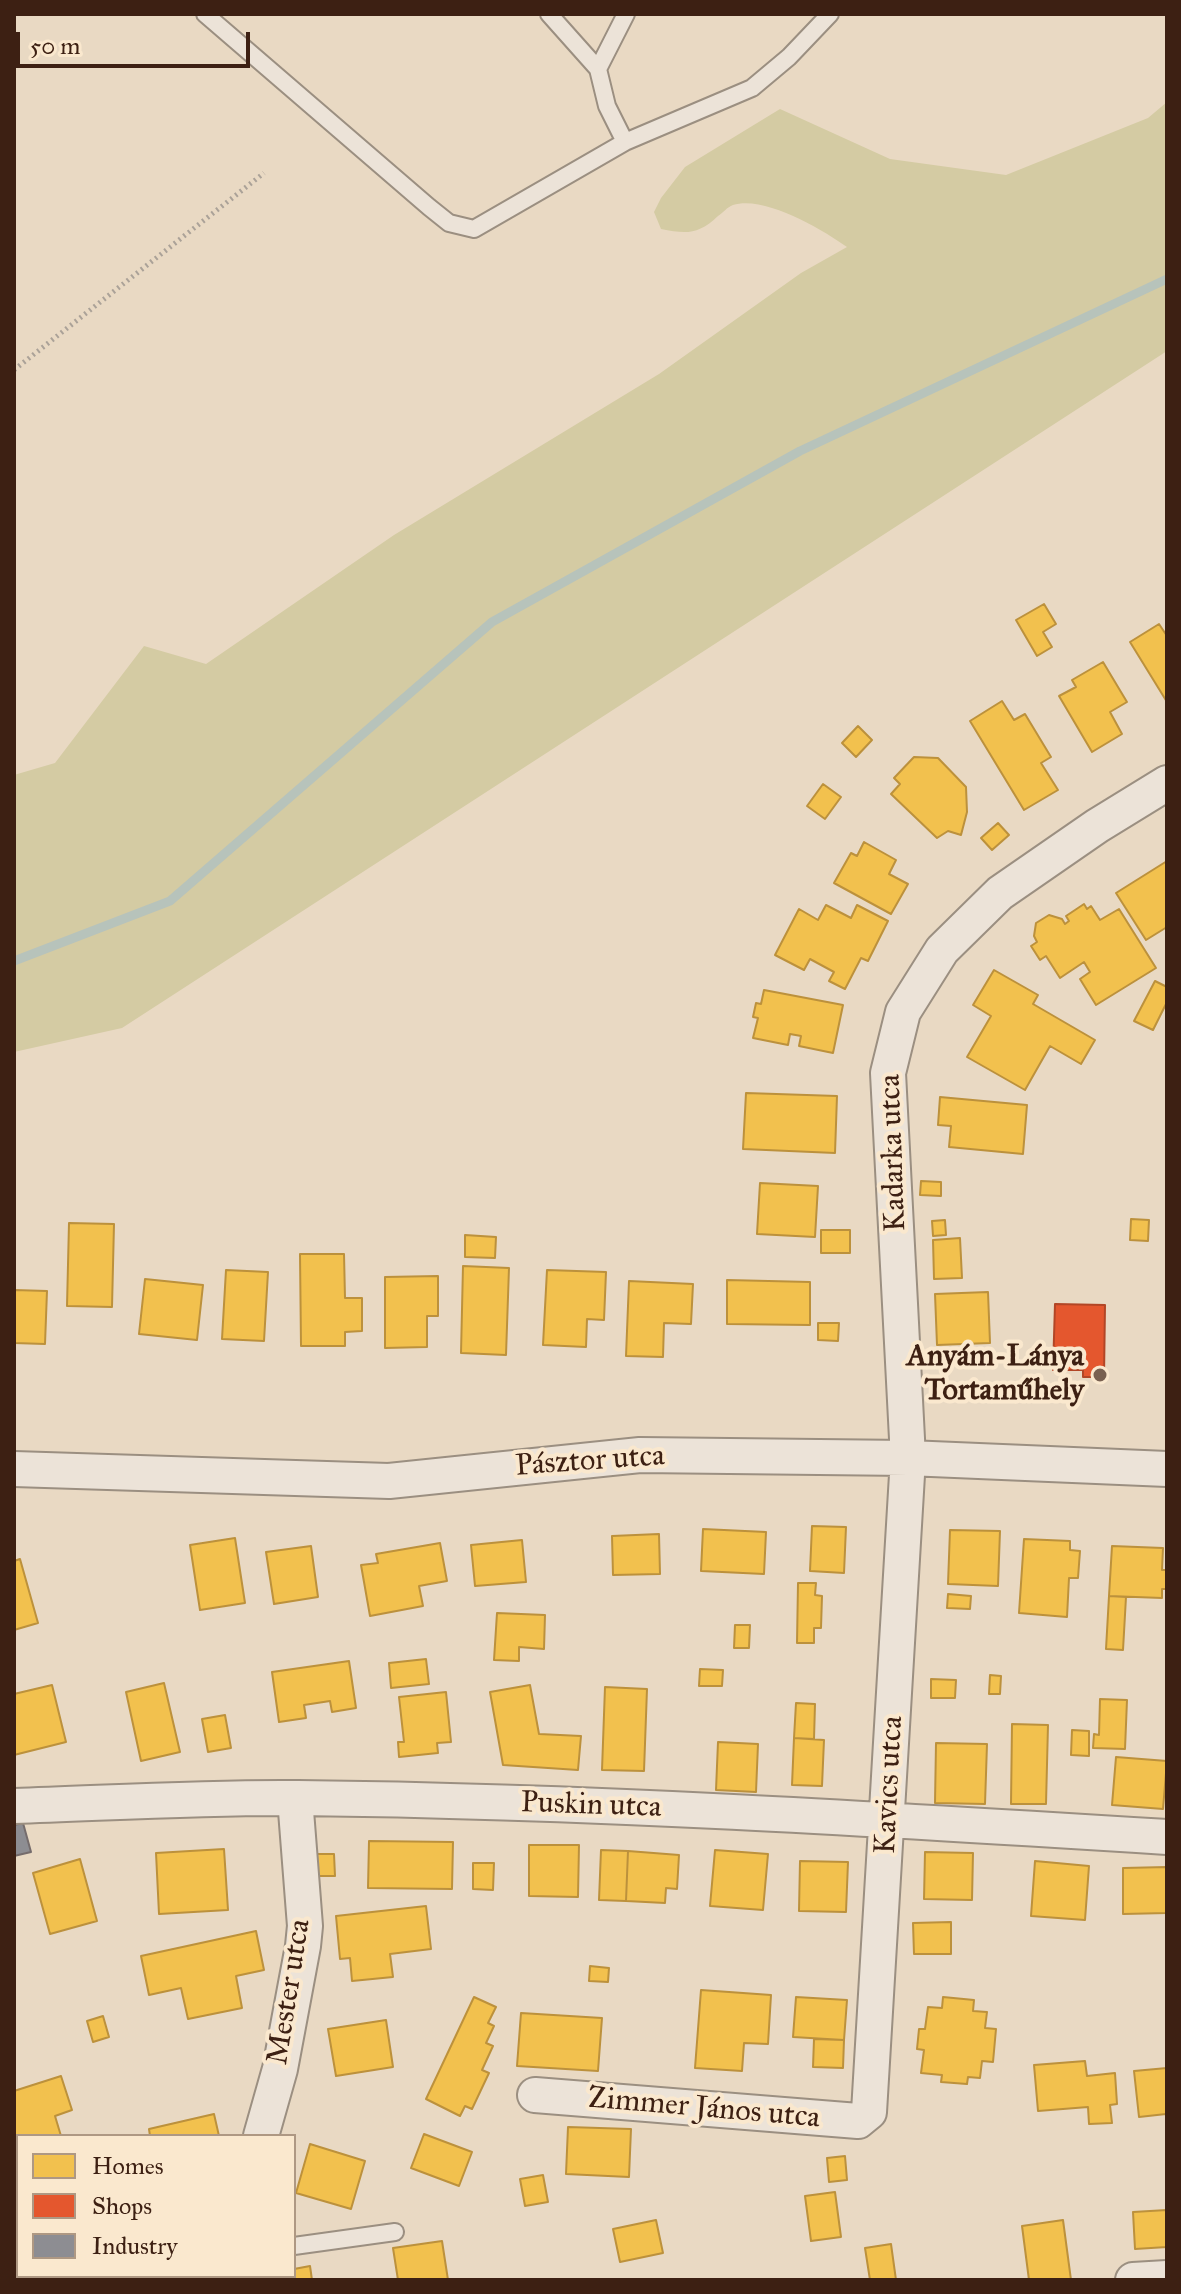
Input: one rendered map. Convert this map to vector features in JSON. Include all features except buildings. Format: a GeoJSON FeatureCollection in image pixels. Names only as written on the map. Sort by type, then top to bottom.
{"type":"FeatureCollection","features":[{"type":"Feature","properties":{"kind":"street","name":"Kadarka utca"},"geometry":{"type":"LineString","coordinates":[[908,1458],[888,1073],[903,1012],[942,950],[1000,893],[1097,826],[1167,783]]}},
{"type":"Feature","properties":{"kind":"street","name":"Pásztor utca"},"geometry":{"type":"LineString","coordinates":[[14,1469],[389,1481],[640,1455],[908,1458],[1167,1469]]}},
{"type":"Feature","properties":{"kind":"street","name":"Kavics utca"},"geometry":{"type":"LineString","coordinates":[[869,2112],[908,1458]]}},
{"type":"Feature","properties":{"kind":"street","name":"Puskin utca"},"geometry":{"type":"LineString","coordinates":[[14,1806],[295,1798],[508,1803],[888,1819],[1167,1837]]}},
{"type":"Feature","properties":{"kind":"street","name":"Mester utca"},"geometry":{"type":"LineString","coordinates":[[262,2134],[280,2069],[305,1926],[295,1798]]}},
{"type":"Feature","properties":{"kind":"street","name":"Zimmer János utca"},"geometry":{"type":"LineString","coordinates":[[535,2095],[858,2121],[869,2112]]}},
{"type":"Feature","properties":{"kind":"street"},"geometry":{"type":"LineString","coordinates":[[1133,2280],[1167,2278]]}},
{"type":"Feature","properties":{"kind":"lane"},"geometry":{"type":"LineString","coordinates":[[205,14],[449,223],[474,229],[625,142],[752,88],[789,57],[830,14]]}},
{"type":"Feature","properties":{"kind":"lane"},"geometry":{"type":"LineString","coordinates":[[549,14],[598,69],[607,106],[625,142]]}},
{"type":"Feature","properties":{"kind":"lane"},"geometry":{"type":"LineString","coordinates":[[598,69],[626,14]]}},
{"type":"Feature","properties":{"kind":"lane"},"geometry":{"type":"LineString","coordinates":[[296,2246],[395,2232]]}},
{"type":"Feature","properties":{"kind":"path"},"geometry":{"type":"LineString","coordinates":[[14,370],[264,173]]}},
{"type":"Feature","properties":{"kind":"shaded area"},"geometry":{"type":"Polygon","coordinates":[[[1167,102],[1167,351],[122,1028],[14,1052],[14,775],[55,763],[144,646],[206,664],[394,535],[659,374],[801,273],[847,247],[823,231],[776,209],[746,203],[731,206],[698,230],[661,229],[654,212],[685,167],[780,109],[890,159],[1006,175],[1148,118],[1167,102]]]}},
{"type":"Feature","properties":{"kind":"waterway"},"geometry":{"type":"LineString","coordinates":[[14,961],[170,901],[492,622],[800,451],[1167,279]]}},
{"type":"Feature","properties":{"kind":"place","name":"Anyám-Lánya Tortaműhely"},"geometry":{"type":"Point","coordinates":[1100,1375]}}]}
